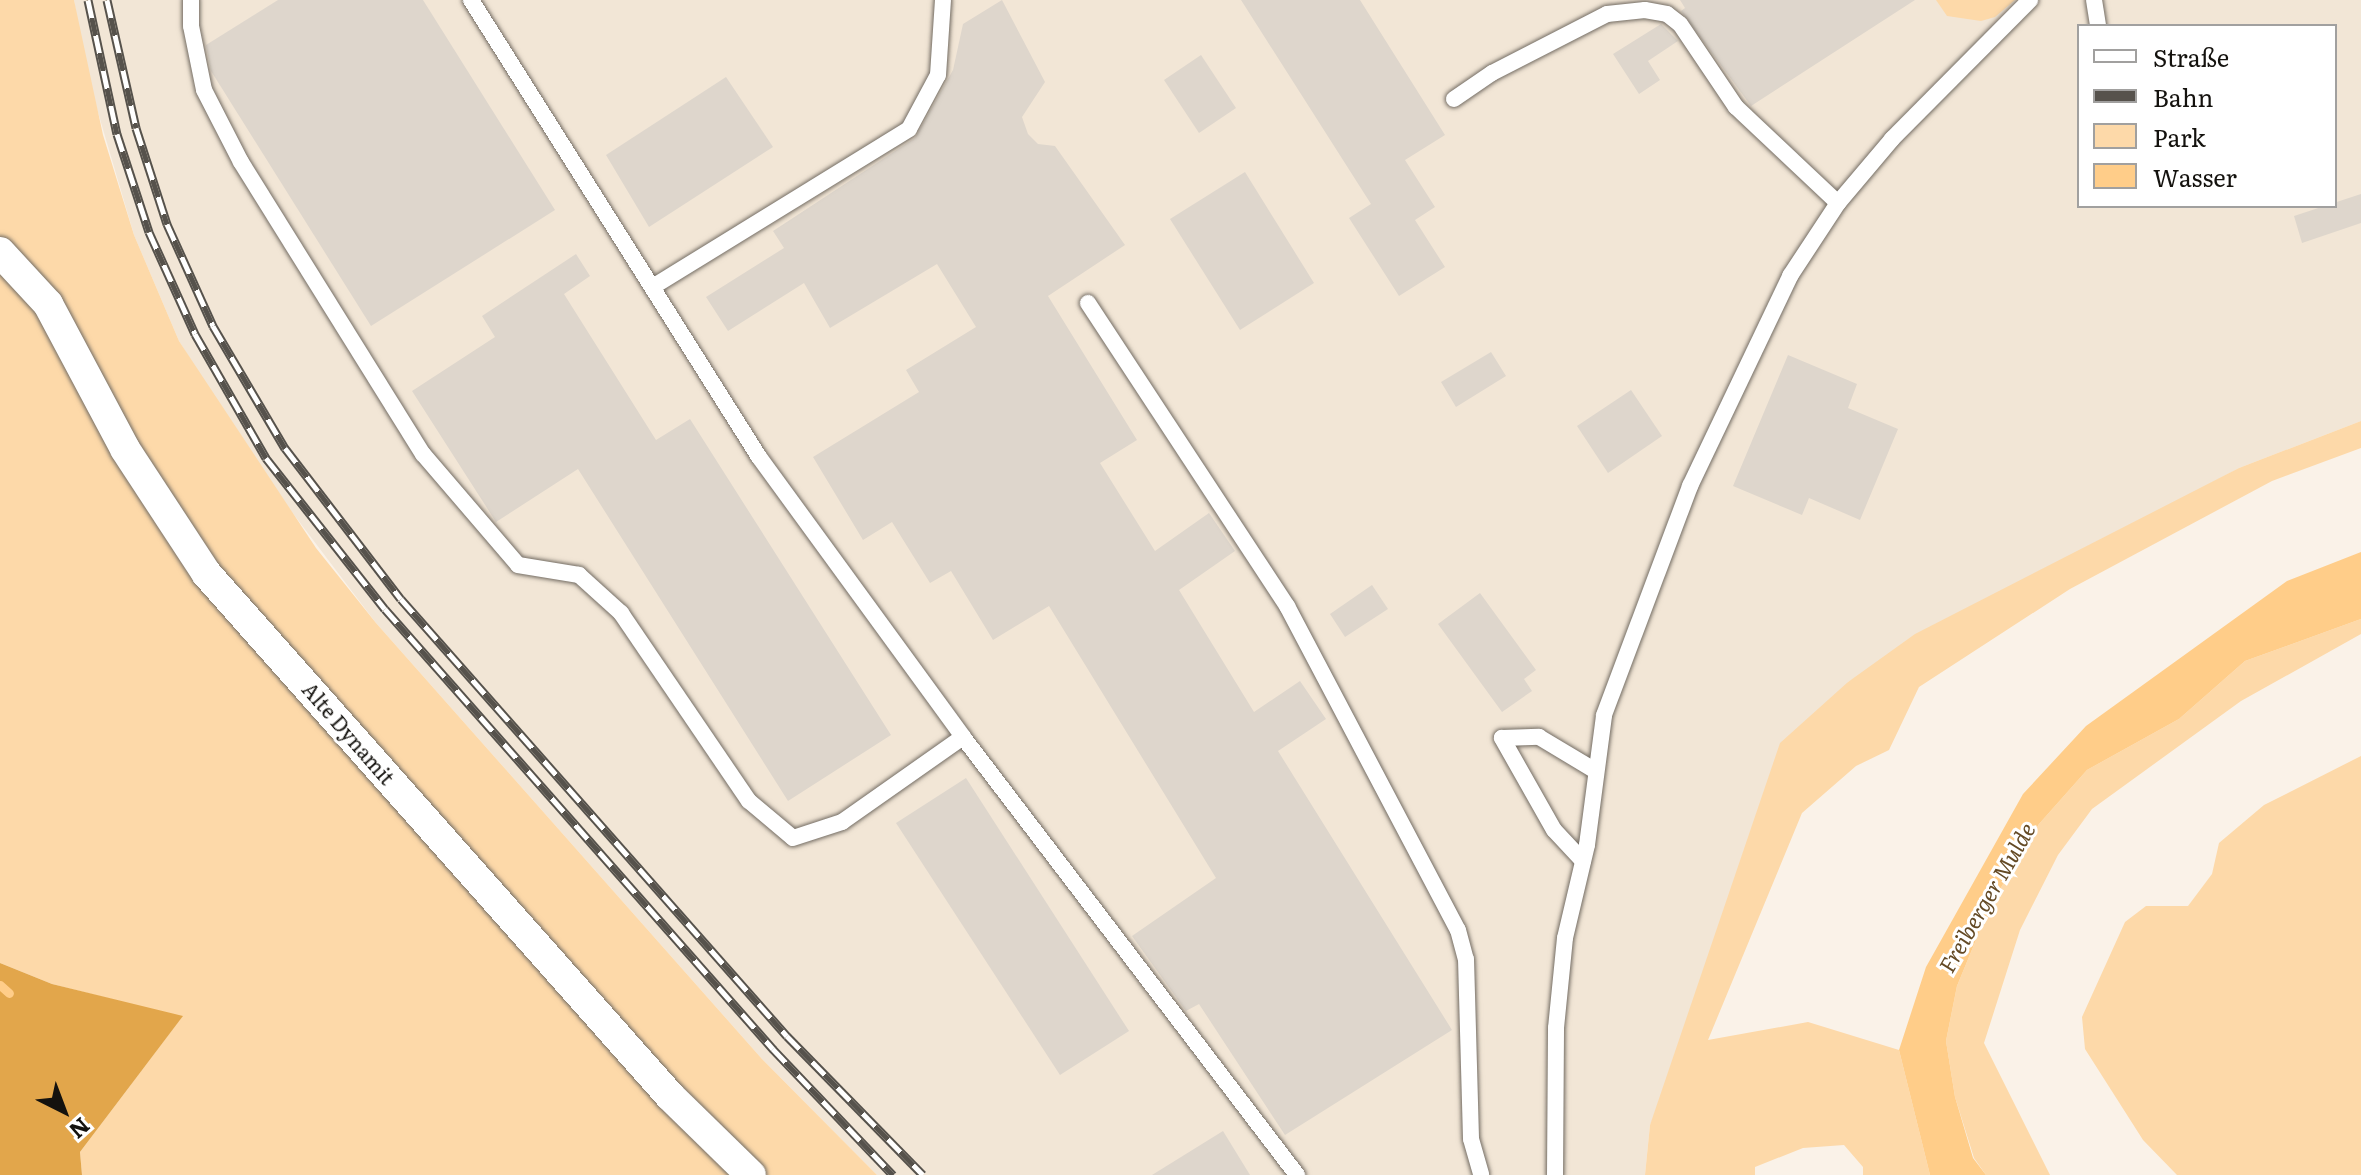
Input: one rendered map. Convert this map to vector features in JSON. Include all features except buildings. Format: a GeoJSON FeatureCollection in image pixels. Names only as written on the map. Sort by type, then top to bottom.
{"type":"FeatureCollection","features":[{"type":"Feature","properties":{"kind":"street","name":"Alte Dynamit"},"geometry":{"type":"LineString","coordinates":[[0,252],[48,304],[125,449],[206,573],[641,1064],[751,1175]]}},
{"type":"Feature","properties":{"kind":"lane"},"geometry":{"type":"LineString","coordinates":[[191,0],[191,26],[204,90],[241,162],[423,454],[518,565],[579,575],[621,613],[765,819],[793,838],[842,822],[963,737]]}},
{"type":"Feature","properties":{"kind":"lane"},"geometry":{"type":"LineString","coordinates":[[471,0],[759,457],[963,737],[1297,1175]]}},
{"type":"Feature","properties":{"kind":"lane"},"geometry":{"type":"LineString","coordinates":[[654,286],[909,129],[938,75],[943,0]]}},
{"type":"Feature","properties":{"kind":"lane"},"geometry":{"type":"LineString","coordinates":[[1555,1175],[1556,1028],[1565,938],[1583,861],[1604,715],[1690,486],[1790,276],[1838,203],[1892,139],[2030,0]]}},
{"type":"Feature","properties":{"kind":"lane"},"geometry":{"type":"LineString","coordinates":[[2094,0],[2098,24]]}},
{"type":"Feature","properties":{"kind":"lane"},"geometry":{"type":"LineString","coordinates":[[1454,99],[1492,73],[1607,14],[1645,10],[1667,14],[1680,24],[1736,107],[1838,203]]}},
{"type":"Feature","properties":{"kind":"lane"},"geometry":{"type":"LineString","coordinates":[[1088,303],[1287,606],[1458,930],[1466,959],[1471,1139],[1481,1175]]}},
{"type":"Feature","properties":{"kind":"lane"},"geometry":{"type":"LineString","coordinates":[[1583,861],[1554,830],[1502,738],[1539,737],[1594,770]]}},
{"type":"Feature","properties":{"kind":"shaded area"},"geometry":{"type":"Polygon","coordinates":[[[74,0],[2361,0],[2361,421],[2239,468],[1848,682],[1650,1125],[1645,1175],[877,1175],[762,1059],[376,623],[257,466],[179,341],[134,235],[85,68],[74,0]]]}},
{"type":"Feature","properties":{"kind":"shaded area"},"geometry":{"type":"Polygon","coordinates":[[[0,963],[52,984],[183,1016],[80,1152],[82,1175],[0,1175],[0,963]]]}},
{"type":"Feature","properties":{"kind":"green space"},"geometry":{"type":"Polygon","coordinates":[[[0,0],[74,0],[103,135],[134,235],[179,341],[316,548],[376,623],[762,1059],[877,1175],[82,1175],[80,1152],[182,1017],[52,984],[0,963],[0,0]]]}},
{"type":"Feature","properties":{"kind":"green space"},"geometry":{"type":"Polygon","coordinates":[[[1936,0],[2015,0],[1995,17],[1981,21],[1947,16],[1936,0]]]}},
{"type":"Feature","properties":{"kind":"green space"},"geometry":{"type":"Polygon","coordinates":[[[2361,421],[2361,448],[2272,481],[2070,589],[1919,687],[1889,750],[1856,766],[1802,813],[1708,1040],[1808,1022],[1899,1050],[1930,1175],[1863,1175],[1863,1167],[1844,1145],[1803,1148],[1755,1167],[1755,1175],[1645,1175],[1650,1125],[1780,743],[1848,682],[1915,634],[2239,468],[2361,421]]]}},
{"type":"Feature","properties":{"kind":"green space"},"geometry":{"type":"Polygon","coordinates":[[[2361,619],[2361,634],[2241,701],[2092,809],[2058,855],[2020,930],[1984,1043],[2050,1175],[1986,1175],[1974,1158],[1955,1097],[1946,1041],[1957,986],[1990,906],[2039,824],[2087,770],[2179,719],[2245,661],[2361,619]]]}},
{"type":"Feature","properties":{"kind":"green space"},"geometry":{"type":"Polygon","coordinates":[[[2361,756],[2361,1175],[2177,1175],[2143,1140],[2085,1049],[2082,1017],[2125,922],[2146,906],[2188,906],[2212,874],[2219,843],[2264,805],[2361,756]]]}},
{"type":"Feature","properties":{"kind":"water","name":"Freiberger Mulde"},"geometry":{"type":"Polygon","coordinates":[[[2361,552],[2361,619],[2245,661],[2179,719],[2087,770],[2039,824],[1990,906],[1957,986],[1946,1041],[1955,1097],[1973,1158],[1986,1175],[1930,1175],[1899,1050],[1926,967],[2023,794],[2086,726],[2287,581],[2361,552]]]}},
{"type":"Feature","properties":{"kind":"waterway"},"geometry":{"type":"LineString","coordinates":[[0,985],[9,993]]}},
{"type":"Feature","properties":{"kind":"railway"},"geometry":{"type":"LineString","coordinates":[[88,0],[117,134],[149,232],[195,334],[266,458],[385,609],[773,1049],[893,1175]]}},
{"type":"Feature","properties":{"kind":"railway"},"geometry":{"type":"LineString","coordinates":[[107,0],[136,128],[167,224],[213,326],[285,448],[401,599],[787,1036],[923,1175]]}}]}
